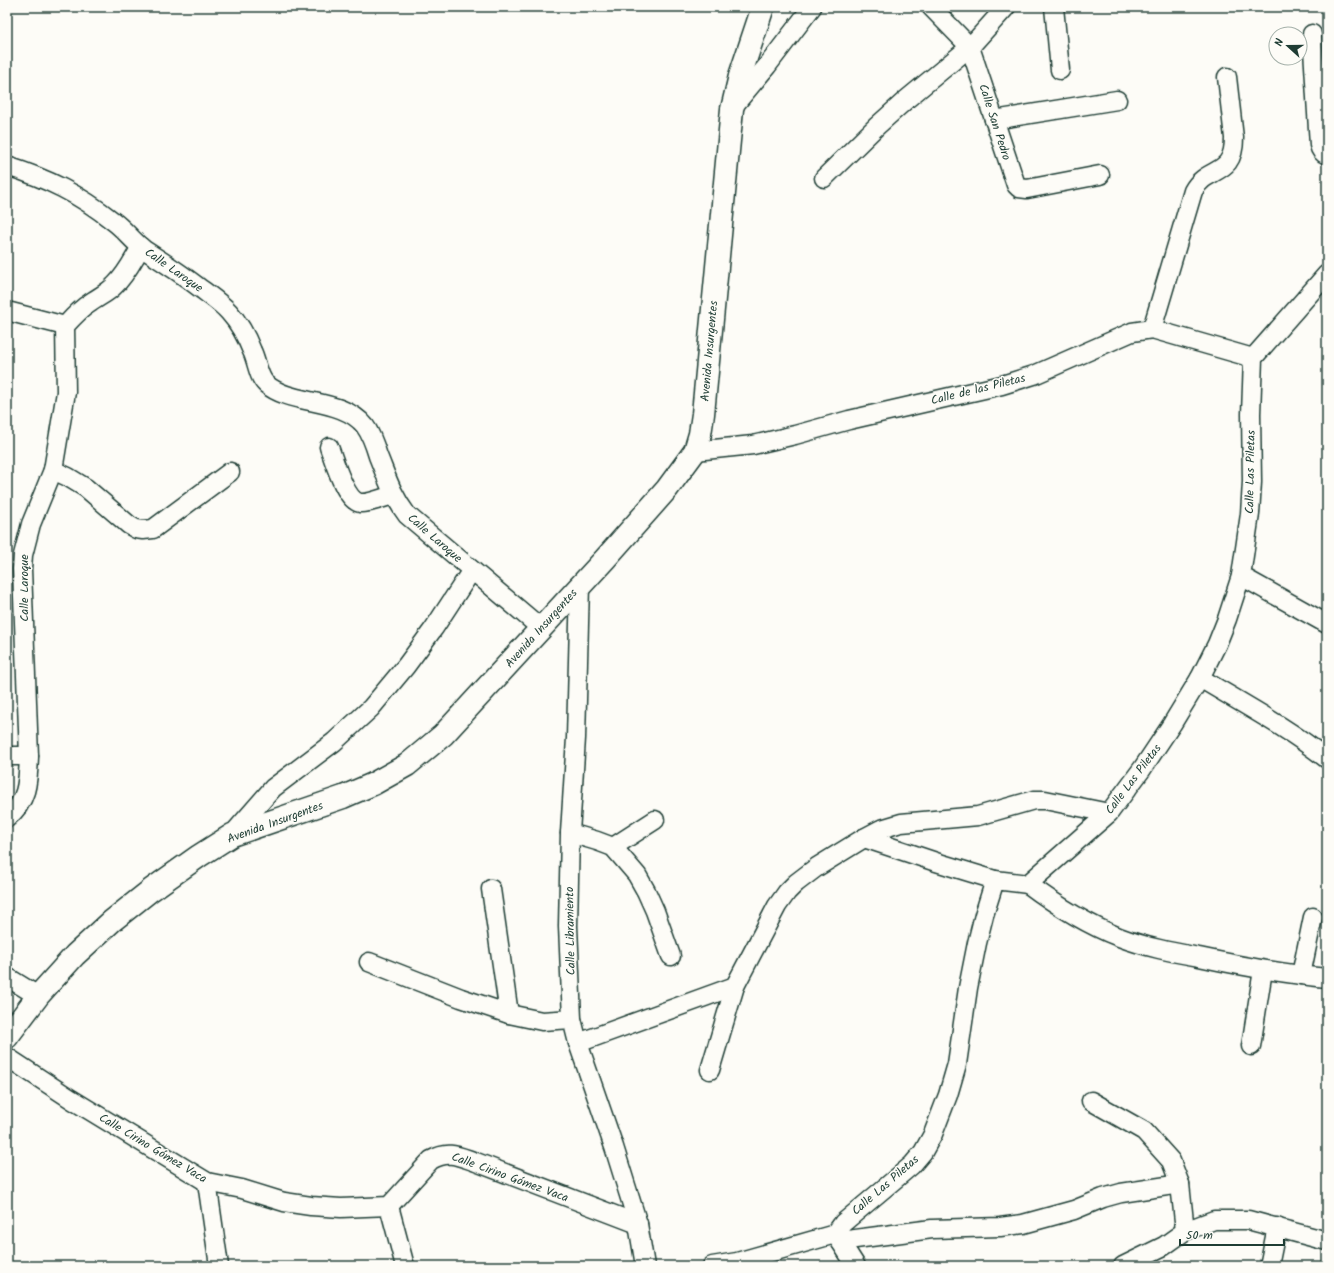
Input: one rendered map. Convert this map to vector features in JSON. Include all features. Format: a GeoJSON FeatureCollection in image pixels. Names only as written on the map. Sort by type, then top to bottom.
{"type":"FeatureCollection","features":[{"type":"Feature","properties":{"kind":"main road","name":"Avenida Insurgentes"},"geometry":{"type":"LineString","coordinates":[[7,1037],[38,996],[74,955],[112,921],[199,856],[232,835],[343,797],[373,784],[407,765],[443,734],[542,629],[667,489],[695,451],[700,434],[703,414],[732,109],[740,76],[763,7]]}},
{"type":"Feature","properties":{"kind":"street"},"geometry":{"type":"LineString","coordinates":[[732,109],[812,7]]}},
{"type":"Feature","properties":{"kind":"street"},"geometry":{"type":"LineString","coordinates":[[931,7],[970,47]]}},
{"type":"Feature","properties":{"kind":"street"},"geometry":{"type":"LineString","coordinates":[[824,178],[876,126],[970,47],[1006,7]]}},
{"type":"Feature","properties":{"kind":"street"},"geometry":{"type":"LineString","coordinates":[[1054,7],[1060,70]]}},
{"type":"Feature","properties":{"kind":"street"},"geometry":{"type":"LineString","coordinates":[[1312,34],[1320,150],[1327,155]]}},
{"type":"Feature","properties":{"kind":"street","name":"Calle San Pedro"},"geometry":{"type":"LineString","coordinates":[[970,47],[1014,181],[1019,188],[1027,190],[1100,175]]}},
{"type":"Feature","properties":{"kind":"street"},"geometry":{"type":"LineString","coordinates":[[1152,329],[1193,191],[1200,180],[1224,168],[1233,151],[1234,138],[1227,77]]}},
{"type":"Feature","properties":{"kind":"street"},"geometry":{"type":"LineString","coordinates":[[994,120],[1117,100]]}},
{"type":"Feature","properties":{"kind":"street"},"geometry":{"type":"LineString","coordinates":[[7,166],[32,174],[60,186],[85,200],[115,222],[141,247]]}},
{"type":"Feature","properties":{"kind":"street","name":"Calle Laroque"},"geometry":{"type":"LineString","coordinates":[[7,818],[19,805],[28,782],[29,756],[22,569],[23,555],[31,524],[53,470],[66,392],[65,326],[90,302],[107,293],[116,285],[141,247],[186,278],[229,312],[242,330],[252,351],[260,375],[265,383],[273,390],[339,409],[358,419],[366,427],[393,495],[407,515],[542,629]]}},
{"type":"Feature","properties":{"kind":"street"},"geometry":{"type":"LineString","coordinates":[[1253,358],[1327,274]]}},
{"type":"Feature","properties":{"kind":"street"},"geometry":{"type":"LineString","coordinates":[[7,311],[65,326]]}},
{"type":"Feature","properties":{"kind":"street","name":"Calle de las Piletas"},"geometry":{"type":"LineString","coordinates":[[695,451],[754,444],[795,435],[849,420],[1002,385],[1034,375],[1132,332],[1152,329],[1253,358]]}},
{"type":"Feature","properties":{"kind":"street","name":"Calle Las Piletas"},"geometry":{"type":"LineString","coordinates":[[1028,884],[1109,813],[1155,750],[1200,678],[1217,644],[1241,576],[1250,514],[1252,482],[1251,408],[1253,358]]}},
{"type":"Feature","properties":{"kind":"street"},"geometry":{"type":"LineString","coordinates":[[328,447],[342,481],[350,497],[354,501],[365,503],[393,495]]}},
{"type":"Feature","properties":{"kind":"street"},"geometry":{"type":"LineString","coordinates":[[53,470],[86,488],[129,526],[143,530],[153,528],[230,472]]}},
{"type":"Feature","properties":{"kind":"street"},"geometry":{"type":"LineString","coordinates":[[232,835],[273,788],[334,742],[371,708],[406,666],[434,628],[472,570]]}},
{"type":"Feature","properties":{"kind":"street"},"geometry":{"type":"LineString","coordinates":[[1241,576],[1327,624]]}},
{"type":"Feature","properties":{"kind":"street","name":"Calle Libramiento"},"geometry":{"type":"LineString","coordinates":[[580,586],[576,738],[570,833],[568,926],[572,1019],[578,1043],[614,1147],[638,1224],[648,1266]]}},
{"type":"Feature","properties":{"kind":"street"},"geometry":{"type":"LineString","coordinates":[[1200,678],[1278,725],[1314,748],[1327,759]]}},
{"type":"Feature","properties":{"kind":"street"},"geometry":{"type":"LineString","coordinates":[[7,756],[29,756]]}},
{"type":"Feature","properties":{"kind":"street"},"geometry":{"type":"LineString","coordinates":[[710,1070],[735,986],[777,906],[786,892],[817,867],[881,829],[901,823],[978,816],[1034,800],[1045,800],[1109,813]]}},
{"type":"Feature","properties":{"kind":"street"},"geometry":{"type":"LineString","coordinates":[[613,847],[655,820]]}},
{"type":"Feature","properties":{"kind":"street"},"geometry":{"type":"LineString","coordinates":[[570,833],[613,847],[637,876],[646,891],[671,956]]}},
{"type":"Feature","properties":{"kind":"street"},"geometry":{"type":"LineString","coordinates":[[864,838],[995,880],[1028,884],[1053,903],[1086,922],[1120,937],[1152,948],[1263,970],[1301,976],[1327,978]]}},
{"type":"Feature","properties":{"kind":"street","name":"Calle Las Piletas"},"geometry":{"type":"LineString","coordinates":[[837,1238],[838,1228],[912,1165],[923,1152],[933,1134],[948,1095],[957,1064],[968,988],[977,943],[995,880]]}},
{"type":"Feature","properties":{"kind":"street"},"geometry":{"type":"LineString","coordinates":[[491,889],[509,1014]]}},
{"type":"Feature","properties":{"kind":"street"},"geometry":{"type":"LineString","coordinates":[[1301,976],[1313,917]]}},
{"type":"Feature","properties":{"kind":"street"},"geometry":{"type":"LineString","coordinates":[[369,962],[462,998],[509,1014],[542,1021],[572,1019]]}},
{"type":"Feature","properties":{"kind":"street"},"geometry":{"type":"LineString","coordinates":[[1251,1046],[1263,970]]}},
{"type":"Feature","properties":{"kind":"street"},"geometry":{"type":"LineString","coordinates":[[7,977],[38,996]]}},
{"type":"Feature","properties":{"kind":"street"},"geometry":{"type":"LineString","coordinates":[[578,1043],[735,986]]}},
{"type":"Feature","properties":{"kind":"street","name":"Calle Cirino Gómez Vaca"},"geometry":{"type":"LineString","coordinates":[[7,1056],[71,1099],[207,1182],[242,1189],[284,1202],[311,1206],[341,1208],[389,1206],[431,1160],[440,1155],[449,1154],[476,1162],[638,1224]]}},
{"type":"Feature","properties":{"kind":"street"},"geometry":{"type":"LineString","coordinates":[[1091,1101],[1144,1131],[1171,1160],[1180,1184],[1185,1231]]}},
{"type":"Feature","properties":{"kind":"street"},"geometry":{"type":"LineString","coordinates":[[207,1182],[220,1266]]}},
{"type":"Feature","properties":{"kind":"street"},"geometry":{"type":"LineString","coordinates":[[712,1266],[737,1262],[837,1238],[932,1229],[982,1228],[1023,1224],[1074,1210],[1121,1192],[1180,1184]]}},
{"type":"Feature","properties":{"kind":"street"},"geometry":{"type":"LineString","coordinates":[[389,1206],[405,1266]]}},
{"type":"Feature","properties":{"kind":"street"},"geometry":{"type":"LineString","coordinates":[[1123,1266],[1150,1260],[1164,1246],[1185,1231],[1214,1220],[1248,1220],[1327,1241]]}},
{"type":"Feature","properties":{"kind":"street"},"geometry":{"type":"LineString","coordinates":[[1269,1266],[1277,1227]]}},
{"type":"Feature","properties":{"kind":"street"},"geometry":{"type":"LineString","coordinates":[[837,1238],[856,1266]]}}]}
